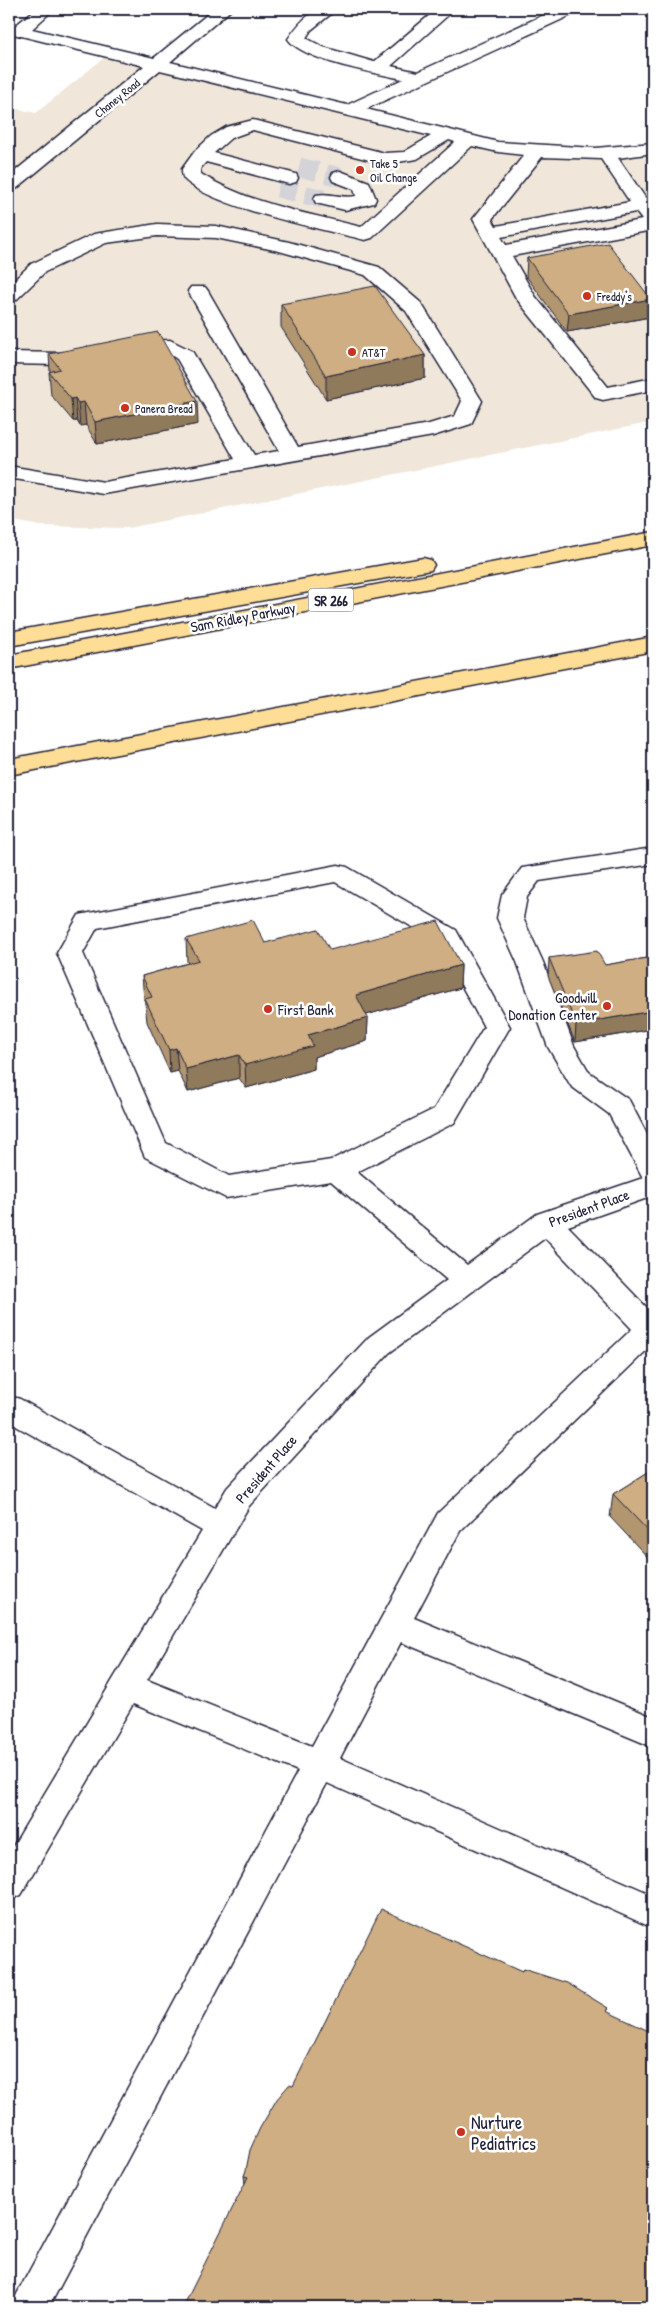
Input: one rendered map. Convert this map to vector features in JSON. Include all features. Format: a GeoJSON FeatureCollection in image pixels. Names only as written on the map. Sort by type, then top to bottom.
{"type":"FeatureCollection","features":[{"type":"Feature","properties":{"kind":"main road"},"geometry":{"type":"LineString","coordinates":[[9,639],[406,567],[653,538]]}},
{"type":"Feature","properties":{"kind":"main road","name":"Sam Ridley Parkway"},"geometry":{"type":"LineString","coordinates":[[9,662],[653,538]]}},
{"type":"Feature","properties":{"kind":"main road"},"geometry":{"type":"LineString","coordinates":[[9,766],[653,644]]}},
{"type":"Feature","properties":{"kind":"street"},"geometry":{"type":"LineString","coordinates":[[14,29],[46,9]]}},
{"type":"Feature","properties":{"kind":"street","name":"Chaney Road"},"geometry":{"type":"LineString","coordinates":[[9,185],[224,9]]}},
{"type":"Feature","properties":{"kind":"street"},"geometry":{"type":"LineString","coordinates":[[329,9],[300,32],[297,39],[300,44],[329,55],[420,78]]}},
{"type":"Feature","properties":{"kind":"street"},"geometry":{"type":"LineString","coordinates":[[378,68],[447,9]]}},
{"type":"Feature","properties":{"kind":"street"},"geometry":{"type":"LineString","coordinates":[[348,111],[570,9]]}},
{"type":"Feature","properties":{"kind":"street"},"geometry":{"type":"LineString","coordinates":[[14,29],[498,147],[537,151],[606,153],[653,148]]}},
{"type":"Feature","properties":{"kind":"street"},"geometry":{"type":"LineString","coordinates":[[445,135],[413,156],[401,159],[385,159],[253,125],[235,128],[221,135],[191,168],[192,176],[219,193],[250,204],[365,234],[468,140]]}},
{"type":"Feature","properties":{"kind":"street"},"geometry":{"type":"LineString","coordinates":[[537,151],[482,218],[526,298],[603,394],[653,384]]}},
{"type":"Feature","properties":{"kind":"street"},"geometry":{"type":"LineString","coordinates":[[606,153],[649,215]]}},
{"type":"Feature","properties":{"kind":"street"},"geometry":{"type":"LineString","coordinates":[[201,155],[238,164],[289,178],[260,181],[238,164]]}},
{"type":"Feature","properties":{"kind":"street"},"geometry":{"type":"LineString","coordinates":[[367,199],[362,186],[331,188],[345,204],[367,199],[395,207]]}},
{"type":"Feature","properties":{"kind":"street"},"geometry":{"type":"LineString","coordinates":[[490,233],[649,215]]}},
{"type":"Feature","properties":{"kind":"street"},"geometry":{"type":"LineString","coordinates":[[500,252],[649,215]]}},
{"type":"Feature","properties":{"kind":"street"},"geometry":{"type":"LineString","coordinates":[[9,296],[38,268],[101,238],[157,230],[216,232],[282,246],[372,271],[414,307],[472,401],[464,420],[433,430],[104,488],[9,472]]}},
{"type":"Feature","properties":{"kind":"street"},"geometry":{"type":"LineString","coordinates":[[198,292],[292,455]]}},
{"type":"Feature","properties":{"kind":"street"},"geometry":{"type":"LineString","coordinates":[[9,358],[61,359],[129,346],[170,346],[185,354],[248,463]]}},
{"type":"Feature","properties":{"kind":"street"},"geometry":{"type":"LineString","coordinates":[[653,856],[531,874],[515,895],[510,918],[530,962],[561,1047],[580,1079],[619,1107],[653,1171]]}},
{"type":"Feature","properties":{"kind":"street"},"geometry":{"type":"LineString","coordinates":[[336,1170],[444,1116],[497,1026],[447,936],[338,873],[88,921],[70,953],[155,1150],[226,1187],[336,1170],[467,1281]]}},
{"type":"Feature","properties":{"kind":"street","name":"President Place"},"geometry":{"type":"LineString","coordinates":[[9,1884],[238,1497],[379,1345],[547,1222],[653,1185]]}},
{"type":"Feature","properties":{"kind":"street"},"geometry":{"type":"LineString","coordinates":[[29,2307],[449,1522],[652,1328],[547,1222]]}},
{"type":"Feature","properties":{"kind":"street"},"geometry":{"type":"LineString","coordinates":[[9,1408],[222,1526]]}},
{"type":"Feature","properties":{"kind":"street"},"geometry":{"type":"LineString","coordinates":[[394,1624],[653,1732]]}},
{"type":"Feature","properties":{"kind":"street"},"geometry":{"type":"LineString","coordinates":[[126,1686],[319,1764],[653,1912]]}},
{"type":"Feature","properties":{"kind":"shaded area"},"geometry":{"type":"Polygon","coordinates":[[[111,52],[498,147],[653,148],[653,422],[128,528],[40,526],[9,520],[9,107],[36,113],[111,52]]]}},
{"type":"Feature","properties":{"kind":"building","name":"Freddy's"},"geometry":{"type":"Polygon","coordinates":[[[608,243],[651,299],[569,314],[527,258],[608,243]]]}},
{"type":"Feature","properties":{"kind":"building","name":"AT&T"},"geometry":{"type":"Polygon","coordinates":[[[375,286],[425,355],[326,376],[281,304],[375,286]]]}},
{"type":"Feature","properties":{"kind":"building","name":"Panera Bread"},"geometry":{"type":"Polygon","coordinates":[[[158,332],[197,401],[95,422],[84,402],[78,403],[75,398],[71,399],[49,372],[60,369],[49,354],[158,332]]]}},
{"type":"Feature","properties":{"kind":"building","name":"First Bank"},"geometry":{"type":"Polygon","coordinates":[[[253,920],[265,943],[318,929],[330,950],[438,921],[461,965],[356,995],[368,1018],[308,1035],[313,1046],[245,1065],[239,1055],[186,1069],[176,1048],[169,1050],[145,999],[152,997],[142,976],[199,960],[186,939],[253,920]]]}},
{"type":"Feature","properties":{"kind":"building","name":"Goodwill Donation Center"},"geometry":{"type":"Polygon","coordinates":[[[597,951],[605,965],[653,957],[653,1011],[576,1024],[549,958],[597,951]]]}},
{"type":"Feature","properties":{"kind":"building"},"geometry":{"type":"Polygon","coordinates":[[[653,1469],[653,1536],[613,1494],[653,1469]]]}},
{"type":"Feature","properties":{"kind":"building","name":"Nurture Pediatrics"},"geometry":{"type":"Polygon","coordinates":[[[381,1909],[522,1972],[523,1969],[567,1983],[608,2008],[606,2011],[653,2033],[653,2307],[183,2307],[248,2177],[244,2176],[250,2150],[260,2128],[277,2099],[289,2085],[293,2086],[381,1909]]]}},
{"type":"Feature","properties":{"kind":"tunnel"},"geometry":{"type":"LineString","coordinates":[[299,167],[340,177]]}},
{"type":"Feature","properties":{"kind":"tunnel"},"geometry":{"type":"LineString","coordinates":[[278,188],[323,199]]}},
{"type":"Feature","properties":{"kind":"place","name":"Take 5 Oil Change"},"geometry":{"type":"Point","coordinates":[360,170]}},
{"type":"Feature","properties":{"kind":"place","name":"Freddy's"},"geometry":{"type":"Point","coordinates":[587,296]}},
{"type":"Feature","properties":{"kind":"place","name":"AT&T"},"geometry":{"type":"Point","coordinates":[352,352]}},
{"type":"Feature","properties":{"kind":"place","name":"Panera Bread"},"geometry":{"type":"Point","coordinates":[125,408]}},
{"type":"Feature","properties":{"kind":"place","name":"Goodwill Donation Center"},"geometry":{"type":"Point","coordinates":[607,1006]}},
{"type":"Feature","properties":{"kind":"place","name":"First Bank"},"geometry":{"type":"Point","coordinates":[268,1009]}},
{"type":"Feature","properties":{"kind":"place","name":"Nurture Pediatrics"},"geometry":{"type":"Point","coordinates":[461,2132]}}]}
